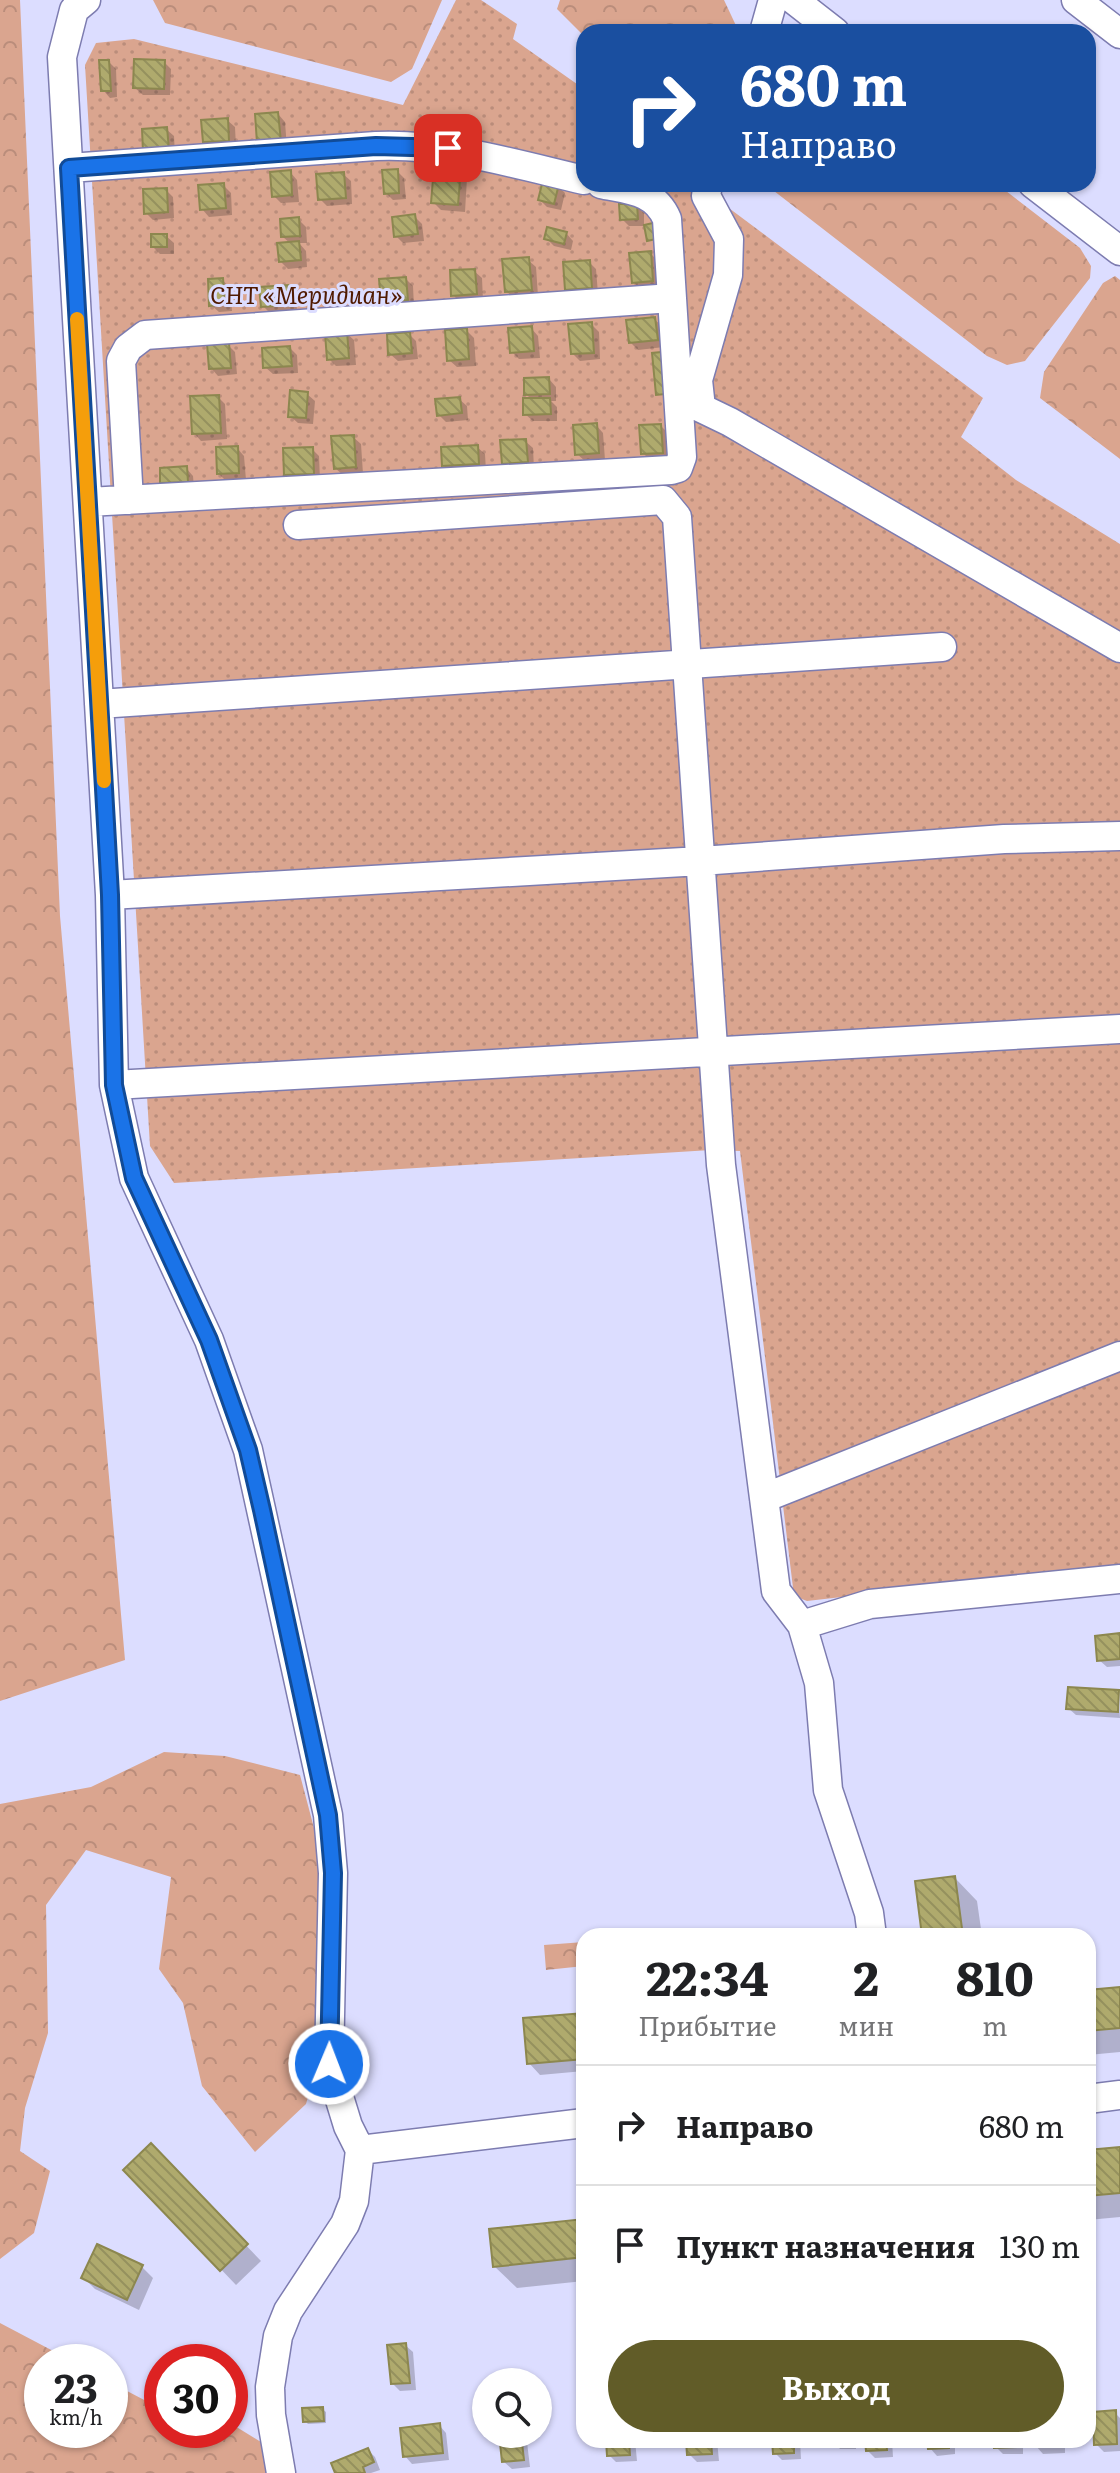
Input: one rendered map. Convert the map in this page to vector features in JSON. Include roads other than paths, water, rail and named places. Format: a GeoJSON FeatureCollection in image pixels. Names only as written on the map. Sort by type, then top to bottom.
{"type":"FeatureCollection","features":[{"type":"Feature","properties":{"kind":"street"},"geometry":{"type":"LineString","coordinates":[[86,0],[74,10],[62,57],[110,895],[114,1085],[134,1178],[209,1340],[248,1450],[328,1815],[333,1873],[329,2064],[348,2126],[360,2150],[354,2201],[345,2224],[288,2311],[278,2336],[270,2387],[271,2415],[281,2473]]}},
{"type":"Feature","properties":{"kind":"street"},"geometry":{"type":"LineString","coordinates":[[766,24],[773,0]]}},
{"type":"Feature","properties":{"kind":"street"},"geometry":{"type":"LineString","coordinates":[[794,0],[825,24]]}},
{"type":"Feature","properties":{"kind":"street"},"geometry":{"type":"LineString","coordinates":[[1076,0],[1120,34]]}},
{"type":"Feature","properties":{"kind":"street"},"geometry":{"type":"LineString","coordinates":[[69,168],[376,146],[420,146],[448,148],[576,178]]}},
{"type":"Feature","properties":{"kind":"street"},"geometry":{"type":"LineString","coordinates":[[88,502],[671,470],[681,464],[682,457],[667,219],[663,209],[649,195],[636,192]]}},
{"type":"Feature","properties":{"kind":"street"},"geometry":{"type":"LineString","coordinates":[[707,192],[729,239],[728,275],[698,380],[701,408],[1120,648]]}},
{"type":"Feature","properties":{"kind":"street"},"geometry":{"type":"LineString","coordinates":[[1043,192],[1120,251]]}},
{"type":"Feature","properties":{"kind":"street"},"geometry":{"type":"LineString","coordinates":[[129,500],[121,361],[128,348],[145,335],[672,298]]}},
{"type":"Feature","properties":{"kind":"street"},"geometry":{"type":"LineString","coordinates":[[298,525],[663,500],[677,517],[721,1165],[776,1591],[802,1625],[819,1683],[828,1790],[869,1913],[871,1928]]}},
{"type":"Feature","properties":{"kind":"street"},"geometry":{"type":"LineString","coordinates":[[99,704],[942,647]]}},
{"type":"Feature","properties":{"kind":"street"},"geometry":{"type":"LineString","coordinates":[[110,895],[701,861],[1004,839],[1120,836]]}},
{"type":"Feature","properties":{"kind":"street"},"geometry":{"type":"LineString","coordinates":[[114,1085],[1120,1029]]}},
{"type":"Feature","properties":{"kind":"street"},"geometry":{"type":"LineString","coordinates":[[764,1498],[1120,1356]]}},
{"type":"Feature","properties":{"kind":"street"},"geometry":{"type":"LineString","coordinates":[[802,1625],[870,1604],[1120,1579]]}},
{"type":"Feature","properties":{"kind":"street"},"geometry":{"type":"LineString","coordinates":[[1096,2098],[1120,2095]]}},
{"type":"Feature","properties":{"kind":"street"},"geometry":{"type":"LineString","coordinates":[[360,2150],[576,2124]]}},
{"type":"Feature","properties":{"kind":"park label","name":"СНТ «Меридиан»"},"geometry":{"type":"Point","coordinates":[306,293]}}]}
